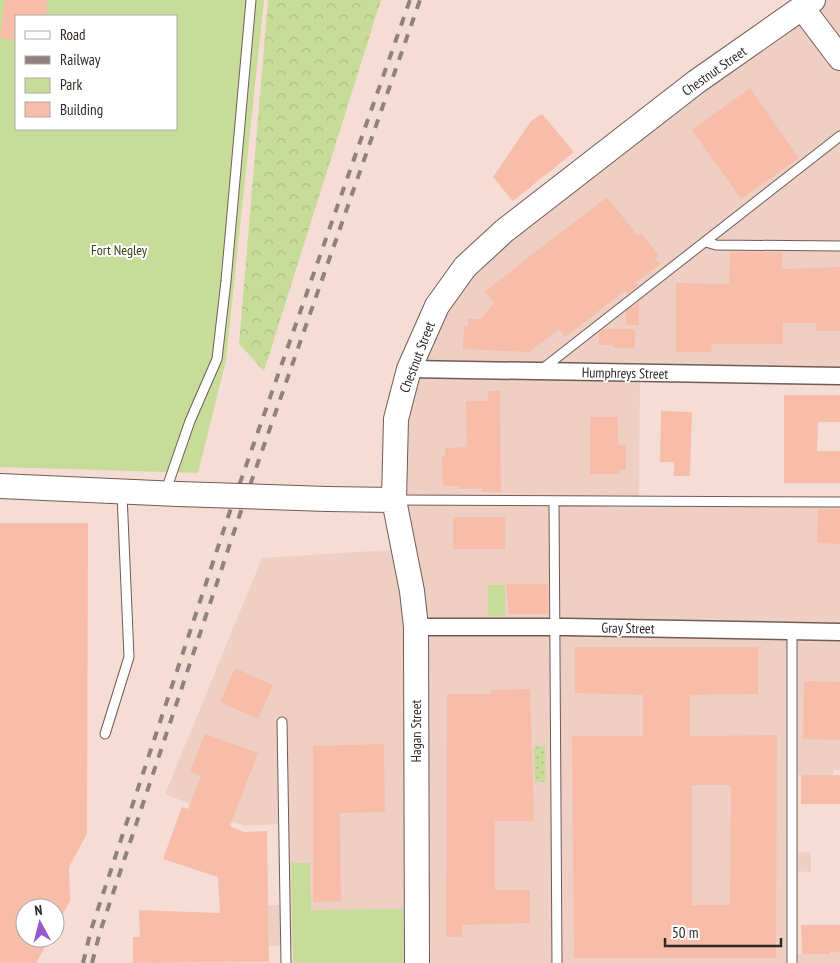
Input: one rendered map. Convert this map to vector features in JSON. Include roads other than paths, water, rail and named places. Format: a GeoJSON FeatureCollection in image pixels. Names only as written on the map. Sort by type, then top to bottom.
{"type":"FeatureCollection","features":[{"type":"Feature","properties":{"kind":"street"},"geometry":{"type":"LineString","coordinates":[[808,4],[840,58]]}},
{"type":"Feature","properties":{"kind":"street","name":"Chestnut Street"},"geometry":{"type":"LineString","coordinates":[[394,500],[396,419],[409,369],[437,306],[465,267],[504,231],[696,82],[808,4]]}},
{"type":"Feature","properties":{"kind":"street","name":"Humphreys Street"},"geometry":{"type":"LineString","coordinates":[[409,369],[840,376]]}},
{"type":"Feature","properties":{"kind":"street"},"geometry":{"type":"LineString","coordinates":[[0,486],[394,500]]}},
{"type":"Feature","properties":{"kind":"street","name":"Hagan Street"},"geometry":{"type":"LineString","coordinates":[[394,500],[412,591],[416,628],[417,963]]}},
{"type":"Feature","properties":{"kind":"street","name":"Gray Street"},"geometry":{"type":"LineString","coordinates":[[416,628],[554,627],[840,632]]}},
{"type":"Feature","properties":{"kind":"lane"},"geometry":{"type":"LineString","coordinates":[[171,493],[190,421],[217,359],[226,282],[251,0]]}},
{"type":"Feature","properties":{"kind":"lane"},"geometry":{"type":"LineString","coordinates":[[539,372],[840,136]]}},
{"type":"Feature","properties":{"kind":"lane"},"geometry":{"type":"LineString","coordinates":[[706,242],[716,245],[840,246]]}},
{"type":"Feature","properties":{"kind":"lane"},"geometry":{"type":"LineString","coordinates":[[105,734],[129,657],[122,491]]}},
{"type":"Feature","properties":{"kind":"lane"},"geometry":{"type":"LineString","coordinates":[[394,500],[840,502]]}},
{"type":"Feature","properties":{"kind":"lane"},"geometry":{"type":"LineString","coordinates":[[554,502],[557,963]]}},
{"type":"Feature","properties":{"kind":"lane"},"geometry":{"type":"LineString","coordinates":[[792,631],[792,963]]}},
{"type":"Feature","properties":{"kind":"lane"},"geometry":{"type":"LineString","coordinates":[[282,722],[286,963]]}},
{"type":"Feature","properties":{"kind":"railway"},"geometry":{"type":"LineString","coordinates":[[83,963],[91,930],[229,514],[410,0]]}},
{"type":"Feature","properties":{"kind":"railway"},"geometry":{"type":"LineString","coordinates":[[92,963],[100,932],[241,511],[420,0]]}},
{"type":"Feature","properties":{"kind":"park label","name":"Fort Negley"},"geometry":{"type":"Point","coordinates":[119,250]}}]}
